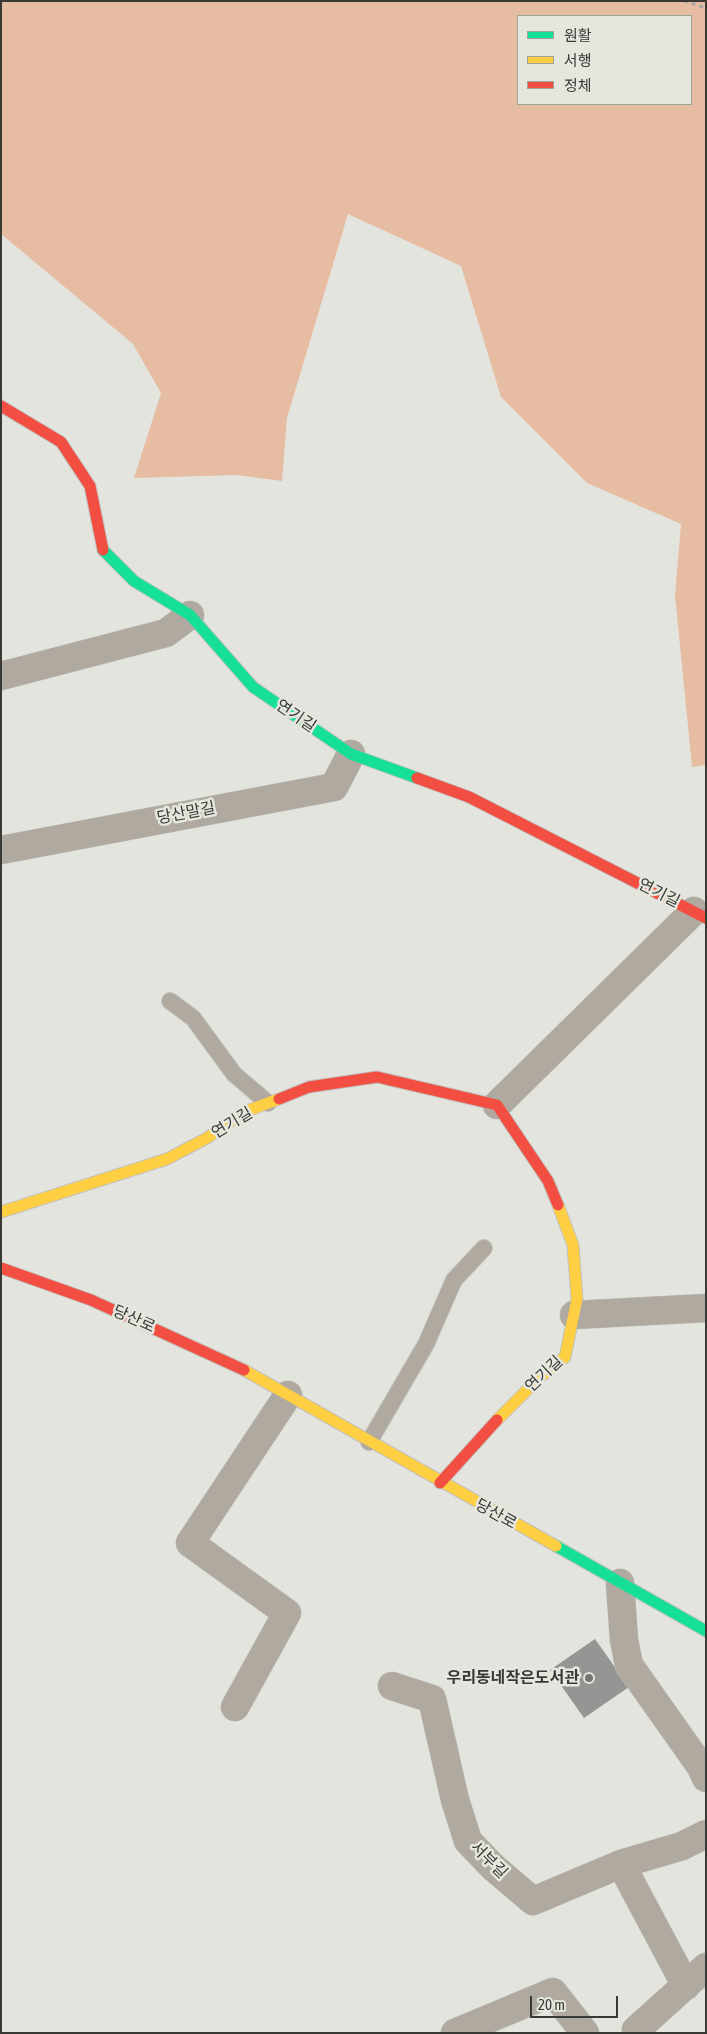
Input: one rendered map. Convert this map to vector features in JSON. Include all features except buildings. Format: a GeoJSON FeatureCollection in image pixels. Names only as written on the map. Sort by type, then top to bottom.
{"type":"FeatureCollection","features":[{"type":"Feature","properties":{"kind":"street","name":"연기길"},"geometry":{"type":"LineString","coordinates":[[1,406],[16,413],[61,442],[90,486],[103,551],[134,582],[190,615],[253,687],[351,754],[469,797],[700,914],[498,1105]]}},
{"type":"Feature","properties":{"kind":"street"},"geometry":{"type":"LineString","coordinates":[[1,676],[166,633],[190,615]]}},
{"type":"Feature","properties":{"kind":"street","name":"당산말길"},"geometry":{"type":"LineString","coordinates":[[1,850],[334,787],[351,754]]}},
{"type":"Feature","properties":{"kind":"street","name":"연기길"},"geometry":{"type":"LineString","coordinates":[[1,1212],[167,1159],[207,1138],[244,1112],[309,1087],[377,1077],[498,1105],[548,1181],[573,1245],[578,1299],[565,1357],[539,1378],[495,1422],[440,1483]]}},
{"type":"Feature","properties":{"kind":"street","name":"당산로"},"geometry":{"type":"LineString","coordinates":[[1,1268],[100,1304],[230,1362],[440,1483],[706,1631]]}},
{"type":"Feature","properties":{"kind":"street"},"geometry":{"type":"LineString","coordinates":[[574,1315],[706,1308]]}},
{"type":"Feature","properties":{"kind":"street"},"geometry":{"type":"LineString","coordinates":[[235,1707],[287,1613],[190,1543],[288,1395]]}},
{"type":"Feature","properties":{"kind":"street"},"geometry":{"type":"LineString","coordinates":[[620,1583],[624,1640],[629,1665],[701,1767],[706,1778]]}},
{"type":"Feature","properties":{"kind":"street","name":"서부길"},"geometry":{"type":"LineString","coordinates":[[392,1686],[432,1699],[455,1800],[468,1840],[493,1866],[534,1901],[621,1864],[682,1846],[706,1834]]}},
{"type":"Feature","properties":{"kind":"street"},"geometry":{"type":"LineString","coordinates":[[621,1864],[686,1986]]}},
{"type":"Feature","properties":{"kind":"street"},"geometry":{"type":"LineString","coordinates":[[633,2032],[706,1967]]}},
{"type":"Feature","properties":{"kind":"street"},"geometry":{"type":"LineString","coordinates":[[455,2033],[553,1992],[585,2033]]}},
{"type":"Feature","properties":{"kind":"lane"},"geometry":{"type":"LineString","coordinates":[[170,1001],[194,1018],[234,1074],[268,1103]]}},
{"type":"Feature","properties":{"kind":"lane"},"geometry":{"type":"LineString","coordinates":[[369,1442],[426,1344],[454,1280],[484,1248]]}},
{"type":"Feature","properties":{"kind":"path"},"geometry":{"type":"LineString","coordinates":[[684,1],[706,8]]}},
{"type":"Feature","properties":{"kind":"shaded area"},"geometry":{"type":"Polygon","coordinates":[[[1,1],[706,1],[706,765],[692,767],[675,595],[681,524],[587,483],[501,397],[461,266],[348,214],[287,418],[282,481],[236,475],[134,478],[161,393],[133,344],[1,234],[1,1]]]}},
{"type":"Feature","properties":{"kind":"traffic: fast"},"geometry":{"type":"LineString","coordinates":[[103,550],[134,581],[190,615],[253,687],[351,754],[417,778]]}},
{"type":"Feature","properties":{"kind":"traffic: fast"},"geometry":{"type":"LineString","coordinates":[[556,1546],[706,1631]]}},
{"type":"Feature","properties":{"kind":"traffic: slow"},"geometry":{"type":"LineString","coordinates":[[1,1212],[167,1159],[207,1138],[244,1112],[279,1099]]}},
{"type":"Feature","properties":{"kind":"traffic: slow"},"geometry":{"type":"LineString","coordinates":[[497,1420],[539,1378],[565,1357],[577,1299],[573,1245],[558,1205]]}},
{"type":"Feature","properties":{"kind":"traffic: slow"},"geometry":{"type":"LineString","coordinates":[[244,1370],[556,1546]]}},
{"type":"Feature","properties":{"kind":"traffic: jam"},"geometry":{"type":"LineString","coordinates":[[1,406],[61,442],[90,486],[103,550]]}},
{"type":"Feature","properties":{"kind":"traffic: jam"},"geometry":{"type":"LineString","coordinates":[[417,778],[469,797],[706,918]]}},
{"type":"Feature","properties":{"kind":"traffic: jam"},"geometry":{"type":"LineString","coordinates":[[279,1099],[309,1087],[377,1077],[497,1105],[548,1181],[558,1205]]}},
{"type":"Feature","properties":{"kind":"traffic: jam"},"geometry":{"type":"LineString","coordinates":[[1,1268],[91,1300],[244,1370]]}},
{"type":"Feature","properties":{"kind":"traffic: jam"},"geometry":{"type":"LineString","coordinates":[[440,1483],[497,1420]]}},
{"type":"Feature","properties":{"kind":"place","name":"우리동네작은도서관"},"geometry":{"type":"Point","coordinates":[589,1678]}}]}
